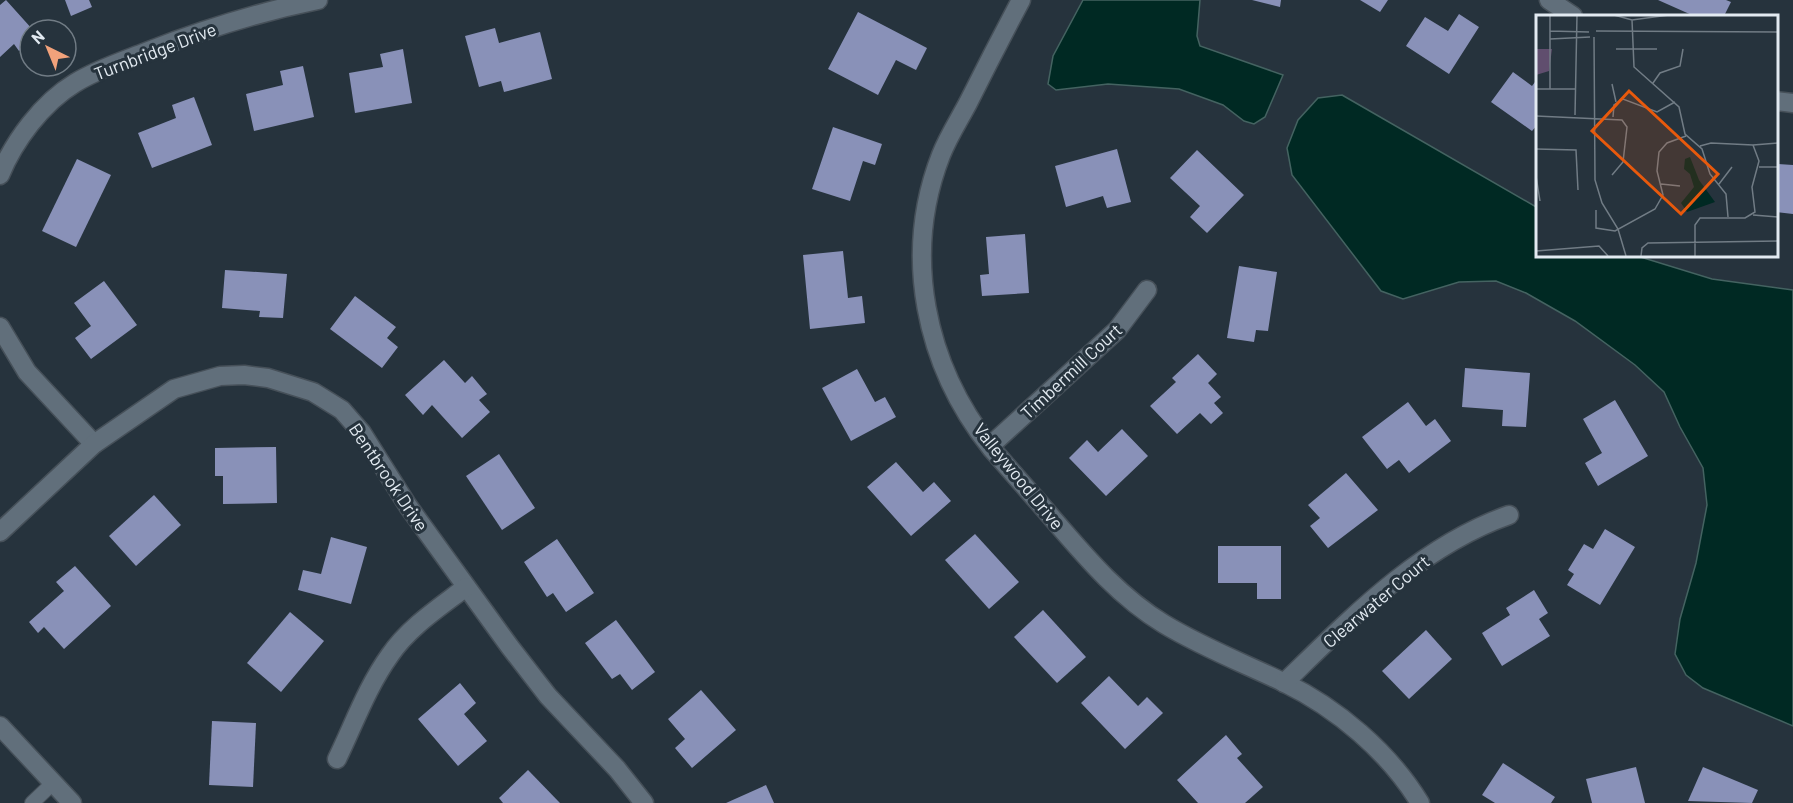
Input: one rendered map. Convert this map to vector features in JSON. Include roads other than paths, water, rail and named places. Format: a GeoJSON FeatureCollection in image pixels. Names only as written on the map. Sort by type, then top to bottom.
{"type":"FeatureCollection","features":[{"type":"Feature","properties":{"kind":"street","name":"Turnbridge Drive"},"geometry":{"type":"LineString","coordinates":[[0,175],[31,124],[74,83],[183,38],[239,19],[318,0]]}},
{"type":"Feature","properties":{"kind":"street","name":"Valleywood Drive"},"geometry":{"type":"LineString","coordinates":[[1021,0],[942,153],[925,212],[921,243],[925,304],[938,356],[960,399],[990,446],[1109,584],[1165,624],[1226,657],[1310,697],[1371,744],[1405,780],[1420,803]]}},
{"type":"Feature","properties":{"kind":"street"},"geometry":{"type":"LineString","coordinates":[[1550,0],[1572,15]]}},
{"type":"Feature","properties":{"kind":"street"},"geometry":{"type":"LineString","coordinates":[[1778,101],[1793,103]]}},
{"type":"Feature","properties":{"kind":"street","name":"Timbermill Court"},"geometry":{"type":"LineString","coordinates":[[990,446],[1117,330],[1147,290]]}},
{"type":"Feature","properties":{"kind":"street"},"geometry":{"type":"LineString","coordinates":[[0,327],[27,372],[94,444]]}},
{"type":"Feature","properties":{"kind":"street","name":"Bentbrook Drive"},"geometry":{"type":"LineString","coordinates":[[0,532],[94,444],[174,389],[197,381],[244,375],[291,383],[333,404],[362,433],[408,506],[548,696],[617,769],[644,803]]}},
{"type":"Feature","properties":{"kind":"street","name":"Clearwater Court"},"geometry":{"type":"LineString","coordinates":[[1284,683],[1396,580],[1438,549],[1482,524],[1509,515]]}},
{"type":"Feature","properties":{"kind":"street"},"geometry":{"type":"LineString","coordinates":[[337,759],[371,686],[390,654],[410,632],[466,587]]}},
{"type":"Feature","properties":{"kind":"street"},"geometry":{"type":"LineString","coordinates":[[0,726],[72,803]]}},
{"type":"Feature","properties":{"kind":"lane"},"geometry":{"type":"LineString","coordinates":[[32,803],[53,783]]}}]}
